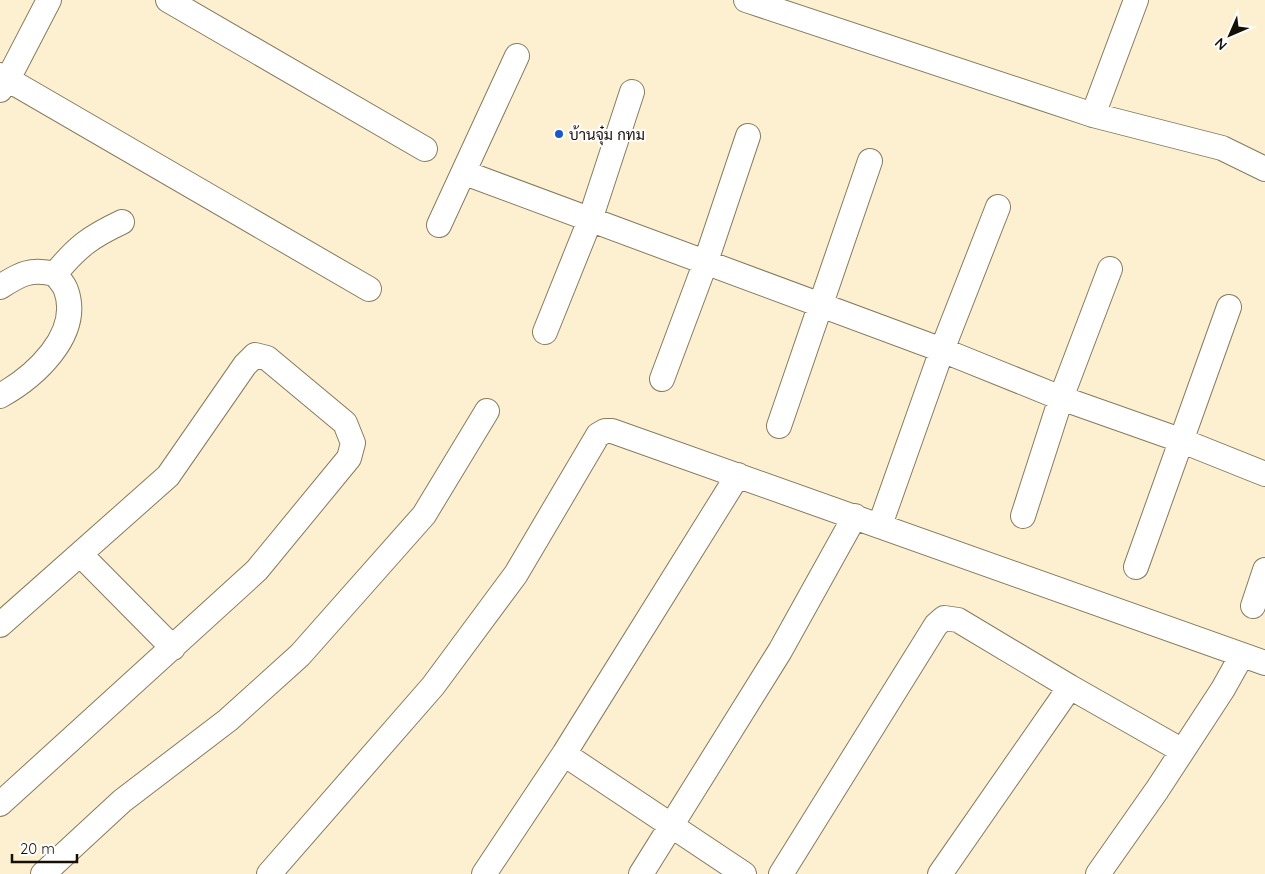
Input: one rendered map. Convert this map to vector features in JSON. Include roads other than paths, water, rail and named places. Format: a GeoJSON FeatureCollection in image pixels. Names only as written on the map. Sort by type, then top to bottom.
{"type":"FeatureCollection","features":[{"type":"Feature","properties":{"kind":"street"},"geometry":{"type":"LineString","coordinates":[[49,0],[3,81],[369,289]]}},
{"type":"Feature","properties":{"kind":"street"},"geometry":{"type":"LineString","coordinates":[[168,0],[425,149]]}},
{"type":"Feature","properties":{"kind":"street"},"geometry":{"type":"LineString","coordinates":[[746,0],[1093,116],[1222,148],[1265,169]]}},
{"type":"Feature","properties":{"kind":"street"},"geometry":{"type":"LineString","coordinates":[[1093,116],[1136,0]]}},
{"type":"Feature","properties":{"kind":"street"},"geometry":{"type":"LineString","coordinates":[[439,225],[465,173],[517,56]]}},
{"type":"Feature","properties":{"kind":"street"},"geometry":{"type":"LineString","coordinates":[[545,332],[590,220],[632,92]]}},
{"type":"Feature","properties":{"kind":"street"},"geometry":{"type":"LineString","coordinates":[[662,379],[705,264],[748,136]]}},
{"type":"Feature","properties":{"kind":"street"},"geometry":{"type":"LineString","coordinates":[[779,426],[870,161]]}},
{"type":"Feature","properties":{"kind":"street"},"geometry":{"type":"LineString","coordinates":[[465,173],[705,264],[820,304],[1061,398],[1180,440],[1265,474]]}},
{"type":"Feature","properties":{"kind":"street"},"geometry":{"type":"LineString","coordinates":[[880,525],[942,350],[998,207]]}},
{"type":"Feature","properties":{"kind":"street"},"geometry":{"type":"LineString","coordinates":[[55,274],[74,250],[97,234],[122,222]]}},
{"type":"Feature","properties":{"kind":"street"},"geometry":{"type":"LineString","coordinates":[[1023,516],[1061,398],[1110,269]]}},
{"type":"Feature","properties":{"kind":"street"},"geometry":{"type":"LineString","coordinates":[[0,287],[15,277],[37,270],[55,274],[66,290],[68,316],[59,341],[45,362],[23,383],[0,396]]}},
{"type":"Feature","properties":{"kind":"street"},"geometry":{"type":"LineString","coordinates":[[1136,568],[1180,440],[1229,307]]}},
{"type":"Feature","properties":{"kind":"street"},"geometry":{"type":"LineString","coordinates":[[0,625],[168,476],[245,365],[255,356],[267,358],[345,423],[353,443],[348,458],[257,570],[0,804]]}},
{"type":"Feature","properties":{"kind":"street"},"geometry":{"type":"LineString","coordinates":[[43,874],[122,801],[228,720],[300,655],[424,515],[487,411]]}},
{"type":"Feature","properties":{"kind":"street"},"geometry":{"type":"LineString","coordinates":[[270,874],[433,686],[516,574],[598,435],[605,431],[612,431],[855,516],[1265,663]]}},
{"type":"Feature","properties":{"kind":"street"},"geometry":{"type":"LineString","coordinates":[[484,874],[564,754],[738,475]]}},
{"type":"Feature","properties":{"kind":"street"},"geometry":{"type":"LineString","coordinates":[[642,874],[780,651],[855,516]]}},
{"type":"Feature","properties":{"kind":"street"},"geometry":{"type":"LineString","coordinates":[[81,555],[173,648]]}},
{"type":"Feature","properties":{"kind":"street"},"geometry":{"type":"LineString","coordinates":[[1253,606],[1265,570]]}},
{"type":"Feature","properties":{"kind":"street"},"geometry":{"type":"LineString","coordinates":[[781,874],[931,634],[944,618],[958,620],[1181,750]]}},
{"type":"Feature","properties":{"kind":"street"},"geometry":{"type":"LineString","coordinates":[[1098,874],[1157,790],[1181,750],[1223,689],[1242,655]]}},
{"type":"Feature","properties":{"kind":"street"},"geometry":{"type":"LineString","coordinates":[[940,874],[1070,687]]}},
{"type":"Feature","properties":{"kind":"street"},"geometry":{"type":"LineString","coordinates":[[564,754],[744,874]]}},
{"type":"Feature","properties":{"kind":"place","name":"บ้านจุ๋ม กทม"},"geometry":{"type":"Point","coordinates":[559,134]}}]}
